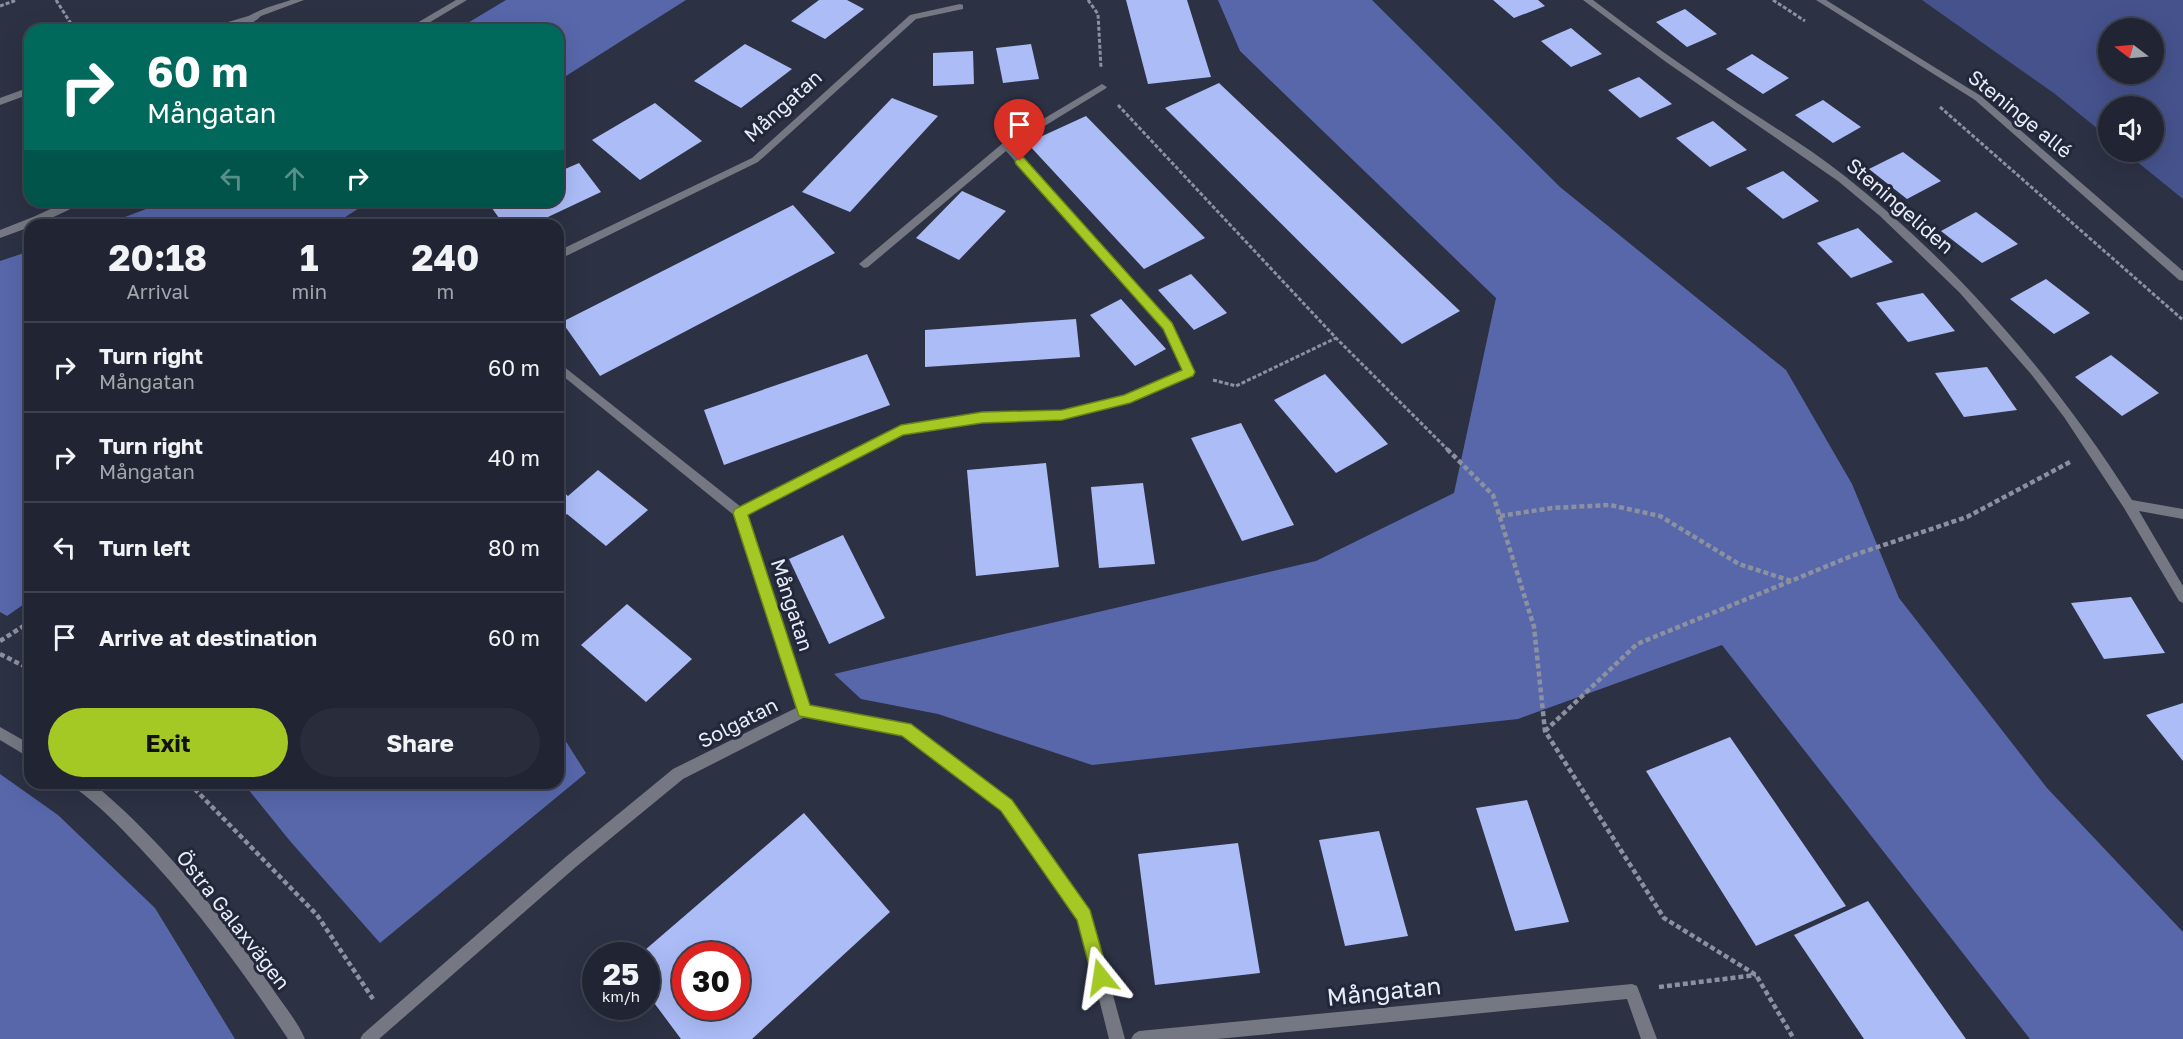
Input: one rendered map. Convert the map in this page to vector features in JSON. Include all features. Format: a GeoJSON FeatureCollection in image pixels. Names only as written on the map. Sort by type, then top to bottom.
{"type":"FeatureCollection","features":[{"type":"Feature","properties":{"kind":"street"},"geometry":{"type":"LineString","coordinates":[[231,24],[300,0]]}},
{"type":"Feature","properties":{"kind":"street"},"geometry":{"type":"LineString","coordinates":[[421,24],[463,0]]}},
{"type":"Feature","properties":{"kind":"street","name":"Steningeliden"},"geometry":{"type":"LineString","coordinates":[[1587,0],[1653,51],[1841,178],[1918,243],[2010,341],[2095,449],[2183,597]]}},
{"type":"Feature","properties":{"kind":"street","name":"Steninge allé"},"geometry":{"type":"LineString","coordinates":[[1820,0],[1978,98],[2183,277]]}},
{"type":"Feature","properties":{"kind":"street","name":"Mångatan"},"geometry":{"type":"LineString","coordinates":[[564,253],[755,160],[913,16],[960,7]]}},
{"type":"Feature","properties":{"kind":"street"},"geometry":{"type":"LineString","coordinates":[[242,24],[255,17]]}},
{"type":"Feature","properties":{"kind":"street"},"geometry":{"type":"LineString","coordinates":[[864,264],[1006,145],[1101,87]]}},
{"type":"Feature","properties":{"kind":"street"},"geometry":{"type":"LineString","coordinates":[[0,102],[24,92]]}},
{"type":"Feature","properties":{"kind":"street"},"geometry":{"type":"LineString","coordinates":[[564,371],[740,513],[901,430],[982,418],[1062,415],[1126,399],[1189,372],[1168,326],[1006,145]]}},
{"type":"Feature","properties":{"kind":"street"},"geometry":{"type":"LineString","coordinates":[[39,219],[64,207]]}},
{"type":"Feature","properties":{"kind":"street"},"geometry":{"type":"LineString","coordinates":[[0,234],[24,225]]}},
{"type":"Feature","properties":{"kind":"street"},"geometry":{"type":"LineString","coordinates":[[2128,504],[2183,514]]}},
{"type":"Feature","properties":{"kind":"street","name":"Mångatan"},"geometry":{"type":"LineString","coordinates":[[740,513],[804,711]]}},
{"type":"Feature","properties":{"kind":"street","name":"Solgatan"},"geometry":{"type":"LineString","coordinates":[[368,1039],[572,861],[678,774],[804,711],[905,729],[1007,805],[1084,916],[1117,1039]]}},
{"type":"Feature","properties":{"kind":"street"},"geometry":{"type":"LineString","coordinates":[[0,733],[24,748]]}},
{"type":"Feature","properties":{"kind":"street","name":"Östra Galaxvägen"},"geometry":{"type":"LineString","coordinates":[[90,789],[98,794],[179,877],[256,976],[297,1039]]}},
{"type":"Feature","properties":{"kind":"street"},"geometry":{"type":"LineString","coordinates":[[1632,991],[1649,1039]]}},
{"type":"Feature","properties":{"kind":"street","name":"Mångatan"},"geometry":{"type":"LineString","coordinates":[[1139,1039],[1632,991]]}},
{"type":"Feature","properties":{"kind":"path"},"geometry":{"type":"LineString","coordinates":[[0,6],[17,0]]}},
{"type":"Feature","properties":{"kind":"path"},"geometry":{"type":"LineString","coordinates":[[56,0],[71,24]]}},
{"type":"Feature","properties":{"kind":"path"},"geometry":{"type":"LineString","coordinates":[[1088,0],[1098,14],[1101,87],[1336,338],[1493,495],[1534,627],[1545,731],[1664,918],[1756,975],[1794,1039]]}},
{"type":"Feature","properties":{"kind":"path"},"geometry":{"type":"LineString","coordinates":[[1773,0],[1813,26]]}},
{"type":"Feature","properties":{"kind":"path"},"geometry":{"type":"LineString","coordinates":[[1933,102],[2183,320]]}},
{"type":"Feature","properties":{"kind":"path"},"geometry":{"type":"LineString","coordinates":[[1189,372],[1236,386],[1336,338]]}},
{"type":"Feature","properties":{"kind":"path"},"geometry":{"type":"LineString","coordinates":[[1545,731],[1637,644],[1854,555],[1966,517],[2095,449]]}},
{"type":"Feature","properties":{"kind":"path"},"geometry":{"type":"LineString","coordinates":[[1500,516],[1552,508],[1610,505],[1620,507],[1660,516],[1739,564],[1792,581]]}},
{"type":"Feature","properties":{"kind":"path"},"geometry":{"type":"LineString","coordinates":[[0,641],[24,626]]}},
{"type":"Feature","properties":{"kind":"path"},"geometry":{"type":"LineString","coordinates":[[0,654],[24,666]]}},
{"type":"Feature","properties":{"kind":"path"},"geometry":{"type":"LineString","coordinates":[[195,789],[318,915],[388,1021]]}},
{"type":"Feature","properties":{"kind":"path"},"geometry":{"type":"LineString","coordinates":[[1632,991],[1756,975]]}},
{"type":"Feature","properties":{"kind":"shaded area"},"geometry":{"type":"Polygon","coordinates":[[[506,0],[686,0],[564,77],[564,24],[466,24],[506,0]]]}},
{"type":"Feature","properties":{"kind":"shaded area"},"geometry":{"type":"Polygon","coordinates":[[[1218,0],[1372,0],[1560,187],[1786,370],[1852,484],[1899,598],[2047,788],[2183,932],[2183,1039],[2030,1039],[1722,645],[1518,719],[1092,765],[938,714],[861,699],[834,674],[1316,561],[1454,493],[1496,298],[1240,51],[1218,0]]]}},
{"type":"Feature","properties":{"kind":"shaded area"},"geometry":{"type":"Polygon","coordinates":[[[1922,0],[2183,0],[2183,199],[2137,162],[2164,162],[2164,96],[2098,96],[2098,129],[2055,94],[1922,0]]]}},
{"type":"Feature","properties":{"kind":"shaded area"},"geometry":{"type":"Polygon","coordinates":[[[151,207],[361,207],[342,219],[120,219],[151,207]]]}},
{"type":"Feature","properties":{"kind":"shaded area"},"geometry":{"type":"Polygon","coordinates":[[[24,253],[24,604],[7,616],[0,612],[0,261],[24,253]]]}},
{"type":"Feature","properties":{"kind":"shaded area"},"geometry":{"type":"Polygon","coordinates":[[[564,738],[586,773],[380,943],[290,841],[248,789],[564,789],[564,738]]]}},
{"type":"Feature","properties":{"kind":"shaded area"},"geometry":{"type":"Polygon","coordinates":[[[0,774],[58,815],[155,908],[235,1039],[0,1039],[0,774]]]}},
{"type":"Feature","properties":{"kind":"building"},"geometry":{"type":"Polygon","coordinates":[[[819,0],[847,0],[864,9],[825,39],[791,21],[819,0]]]}},
{"type":"Feature","properties":{"kind":"building"},"geometry":{"type":"Polygon","coordinates":[[[1126,0],[1187,0],[1211,77],[1148,84],[1126,0]]]}},
{"type":"Feature","properties":{"kind":"building"},"geometry":{"type":"Polygon","coordinates":[[[1493,0],[1538,0],[1545,6],[1514,18],[1493,0]]]}},
{"type":"Feature","properties":{"kind":"building"},"geometry":{"type":"Polygon","coordinates":[[[1685,9],[1717,34],[1687,47],[1656,22],[1685,9]]]}},
{"type":"Feature","properties":{"kind":"building"},"geometry":{"type":"Polygon","coordinates":[[[1571,28],[1602,54],[1571,67],[1541,41],[1571,28]]]}},
{"type":"Feature","properties":{"kind":"building"},"geometry":{"type":"Polygon","coordinates":[[[745,44],[792,69],[741,108],[694,81],[745,44]]]}},
{"type":"Feature","properties":{"kind":"building"},"geometry":{"type":"Polygon","coordinates":[[[1031,44],[1039,79],[1003,83],[996,48],[1031,44]]]}},
{"type":"Feature","properties":{"kind":"building"},"geometry":{"type":"Polygon","coordinates":[[[973,51],[974,84],[933,86],[933,53],[973,51]]]}},
{"type":"Feature","properties":{"kind":"building"},"geometry":{"type":"Polygon","coordinates":[[[1752,54],[1789,78],[1763,94],[1726,69],[1752,54]]]}},
{"type":"Feature","properties":{"kind":"building"},"geometry":{"type":"Polygon","coordinates":[[[1639,77],[1672,104],[1640,118],[1608,90],[1639,77]]]}},
{"type":"Feature","properties":{"kind":"building"},"geometry":{"type":"Polygon","coordinates":[[[1219,83],[1460,311],[1402,344],[1165,108],[1219,83]]]}},
{"type":"Feature","properties":{"kind":"building"},"geometry":{"type":"Polygon","coordinates":[[[892,98],[938,116],[850,212],[802,192],[892,98]]]}},
{"type":"Feature","properties":{"kind":"building"},"geometry":{"type":"Polygon","coordinates":[[[1823,100],[1861,127],[1833,143],[1795,115],[1823,100]]]}},
{"type":"Feature","properties":{"kind":"building"},"geometry":{"type":"Polygon","coordinates":[[[655,103],[702,141],[640,180],[592,140],[655,103]]]}},
{"type":"Feature","properties":{"kind":"building"},"geometry":{"type":"Polygon","coordinates":[[[1086,116],[1205,238],[1144,269],[1027,143],[1086,116]]]}},
{"type":"Feature","properties":{"kind":"building"},"geometry":{"type":"Polygon","coordinates":[[[1713,121],[1747,150],[1710,167],[1676,138],[1713,121]]]}},
{"type":"Feature","properties":{"kind":"building"},"geometry":{"type":"Polygon","coordinates":[[[1903,152],[1941,181],[1907,199],[1869,169],[1903,152]]]}},
{"type":"Feature","properties":{"kind":"building"},"geometry":{"type":"Polygon","coordinates":[[[579,163],[601,192],[544,219],[500,219],[491,207],[564,207],[564,169],[579,163]]]}},
{"type":"Feature","properties":{"kind":"building"},"geometry":{"type":"Polygon","coordinates":[[[1783,171],[1819,201],[1783,219],[1746,188],[1783,171]]]}},
{"type":"Feature","properties":{"kind":"building"},"geometry":{"type":"Polygon","coordinates":[[[962,191],[1006,211],[959,260],[916,238],[962,191]]]}},
{"type":"Feature","properties":{"kind":"building"},"geometry":{"type":"Polygon","coordinates":[[[793,205],[835,253],[600,376],[564,325],[564,321],[793,205]]]}},
{"type":"Feature","properties":{"kind":"building"},"geometry":{"type":"Polygon","coordinates":[[[1976,212],[2018,244],[1982,263],[1941,231],[1976,212]]]}},
{"type":"Feature","properties":{"kind":"building"},"geometry":{"type":"Polygon","coordinates":[[[1858,228],[1893,262],[1851,278],[1817,243],[1858,228]]]}},
{"type":"Feature","properties":{"kind":"building"},"geometry":{"type":"Polygon","coordinates":[[[1191,274],[1227,313],[1194,330],[1158,290],[1191,274]]]}},
{"type":"Feature","properties":{"kind":"building"},"geometry":{"type":"Polygon","coordinates":[[[2046,279],[2090,313],[2054,334],[2010,299],[2046,279]]]}},
{"type":"Feature","properties":{"kind":"building"},"geometry":{"type":"Polygon","coordinates":[[[1923,293],[1955,331],[1908,342],[1876,303],[1923,293]]]}},
{"type":"Feature","properties":{"kind":"building"},"geometry":{"type":"Polygon","coordinates":[[[1121,299],[1166,349],[1135,366],[1090,315],[1121,299]]]}},
{"type":"Feature","properties":{"kind":"building"},"geometry":{"type":"Polygon","coordinates":[[[1076,319],[1080,357],[925,367],[925,330],[1076,319]]]}},
{"type":"Feature","properties":{"kind":"building"},"geometry":{"type":"Polygon","coordinates":[[[867,354],[890,405],[724,465],[704,410],[867,354]]]}},
{"type":"Feature","properties":{"kind":"building"},"geometry":{"type":"Polygon","coordinates":[[[2111,355],[2159,393],[2122,416],[2075,377],[2111,355]]]}},
{"type":"Feature","properties":{"kind":"building"},"geometry":{"type":"Polygon","coordinates":[[[1987,367],[2017,410],[1964,417],[1935,373],[1987,367]]]}},
{"type":"Feature","properties":{"kind":"building"},"geometry":{"type":"Polygon","coordinates":[[[1325,374],[1388,444],[1336,473],[1274,400],[1325,374]]]}},
{"type":"Feature","properties":{"kind":"building"},"geometry":{"type":"Polygon","coordinates":[[[1241,423],[1294,525],[1242,541],[1191,438],[1241,423]]]}},
{"type":"Feature","properties":{"kind":"building"},"geometry":{"type":"Polygon","coordinates":[[[1046,463],[1059,567],[976,576],[967,470],[1046,463]]]}},
{"type":"Feature","properties":{"kind":"building"},"geometry":{"type":"Polygon","coordinates":[[[598,470],[648,510],[606,546],[567,514],[564,517],[564,493],[568,496],[598,470]]]}},
{"type":"Feature","properties":{"kind":"building"},"geometry":{"type":"Polygon","coordinates":[[[1143,483],[1155,564],[1099,568],[1091,487],[1143,483]]]}},
{"type":"Feature","properties":{"kind":"building"},"geometry":{"type":"Polygon","coordinates":[[[843,535],[885,618],[829,644],[789,559],[843,535]]]}},
{"type":"Feature","properties":{"kind":"building"},"geometry":{"type":"Polygon","coordinates":[[[2131,597],[2165,653],[2104,659],[2071,603],[2131,597]]]}},
{"type":"Feature","properties":{"kind":"building"},"geometry":{"type":"Polygon","coordinates":[[[627,604],[692,659],[646,702],[581,645],[627,604]]]}},
{"type":"Feature","properties":{"kind":"building"},"geometry":{"type":"Polygon","coordinates":[[[2183,703],[2183,761],[2146,715],[2183,703]]]}},
{"type":"Feature","properties":{"kind":"building"},"geometry":{"type":"Polygon","coordinates":[[[1730,737],[1846,906],[1756,946],[1646,771],[1730,737]]]}},
{"type":"Feature","properties":{"kind":"building"},"geometry":{"type":"Polygon","coordinates":[[[1527,800],[1569,922],[1515,931],[1476,808],[1527,800]]]}},
{"type":"Feature","properties":{"kind":"building"},"geometry":{"type":"Polygon","coordinates":[[[804,813],[890,912],[752,1039],[681,1039],[660,1011],[660,942],[654,942],[804,813]]]}},
{"type":"Feature","properties":{"kind":"building"},"geometry":{"type":"Polygon","coordinates":[[[1379,831],[1408,936],[1345,946],[1319,840],[1379,831]]]}},
{"type":"Feature","properties":{"kind":"building"},"geometry":{"type":"Polygon","coordinates":[[[1238,843],[1260,973],[1155,985],[1138,854],[1238,843]]]}},
{"type":"Feature","properties":{"kind":"building"},"geometry":{"type":"Polygon","coordinates":[[[1868,901],[1966,1039],[1864,1039],[1794,935],[1868,901]]]}},
{"type":"Feature","properties":{"kind":"route"},"geometry":{"type":"LineString","coordinates":[[1020,161],[1168,326],[1189,372],[1126,399],[1062,415],[982,418],[901,430],[740,513],[804,711],[905,729],[1007,805],[1084,916],[1101,977]]}}]}
